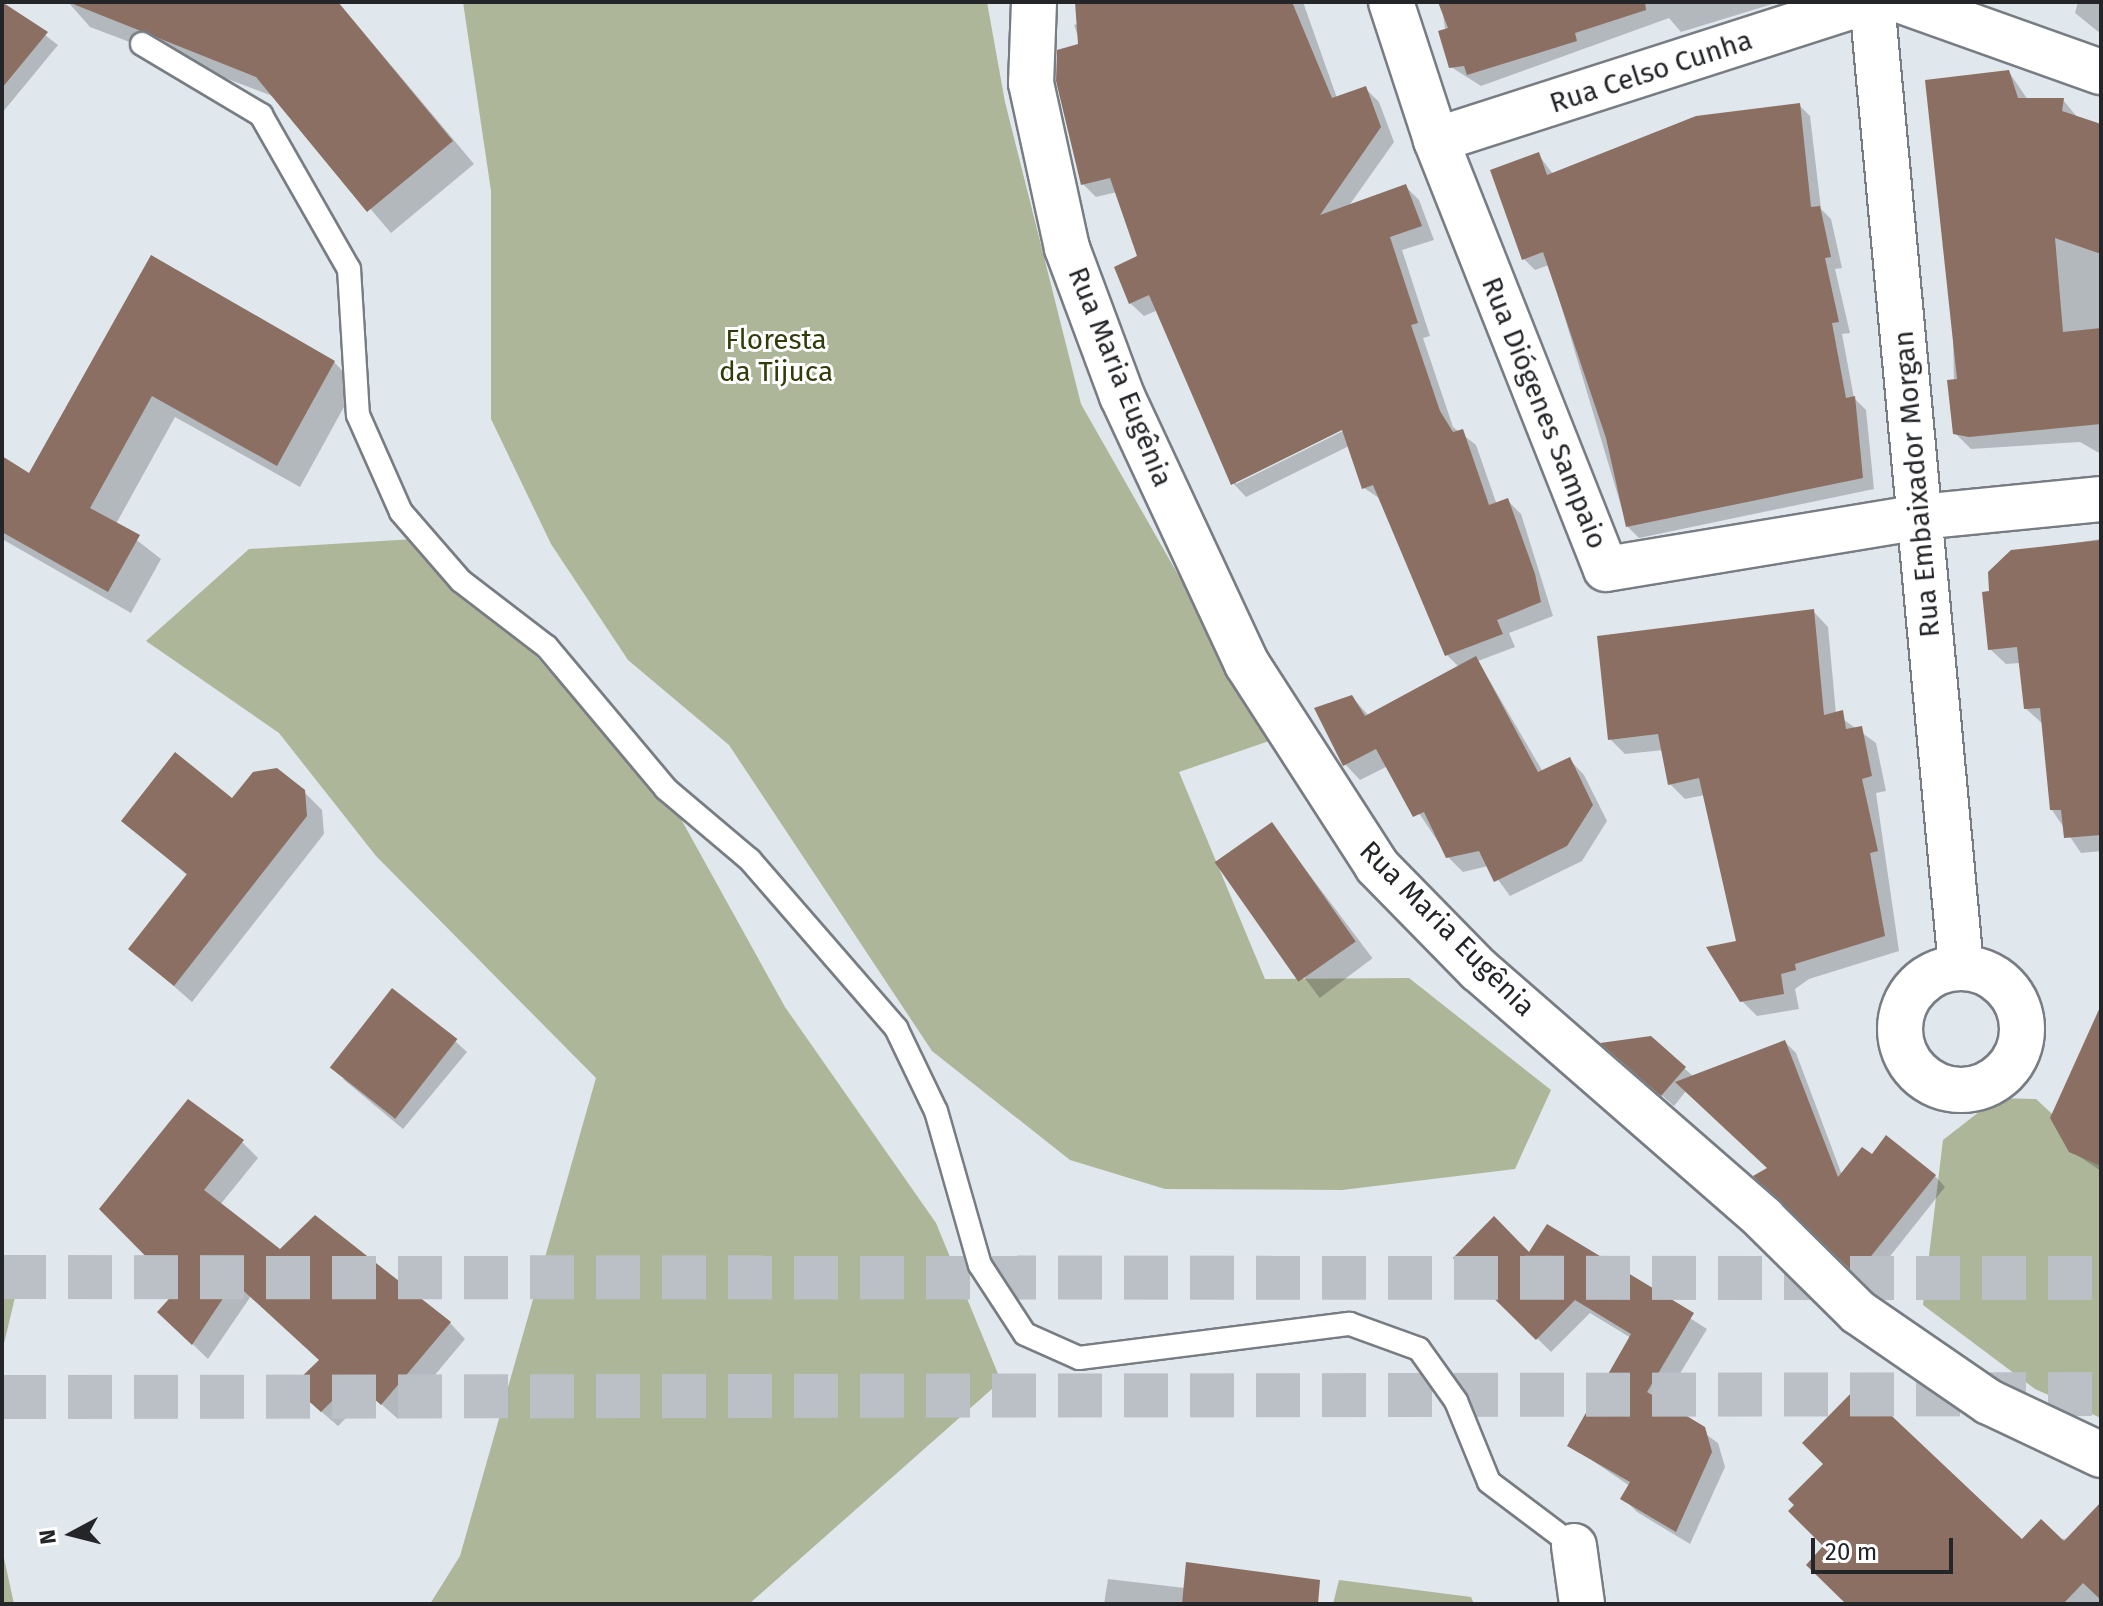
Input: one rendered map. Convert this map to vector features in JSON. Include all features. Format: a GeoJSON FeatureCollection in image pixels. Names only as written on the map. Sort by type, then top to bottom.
{"type":"FeatureCollection","features":[{"type":"Feature","properties":{"kind":"street","name":"Rua Maria Eugênia"},"geometry":{"type":"LineString","coordinates":[[1034,2],[1031,83],[1067,248],[1122,396],[1247,664],[1377,866],[1479,970],[1764,1219],[1858,1312],[1989,1402],[2101,1455]]}},
{"type":"Feature","properties":{"kind":"street","name":"Rua Diógenes Sampaio"},"geometry":{"type":"LineString","coordinates":[[1391,2],[1436,140],[1606,569],[1920,517]]}},
{"type":"Feature","properties":{"kind":"street","name":"Rua Celso Cunha"},"geometry":{"type":"LineString","coordinates":[[1436,140],[1869,2]]}},
{"type":"Feature","properties":{"kind":"street","name":"Rua Embaixador Morgan"},"geometry":{"type":"LineString","coordinates":[[1869,2],[1961,966]]}},
{"type":"Feature","properties":{"kind":"street"},"geometry":{"type":"LineString","coordinates":[[1904,2],[2101,72]]}},
{"type":"Feature","properties":{"kind":"street"},"geometry":{"type":"LineString","coordinates":[[1920,517],[2101,499]]}},
{"type":"Feature","properties":{"kind":"street"},"geometry":{"type":"LineString","coordinates":[[1574,1546],[1582,1604]]}},
{"type":"Feature","properties":{"kind":"lane"},"geometry":{"type":"LineString","coordinates":[[142,44],[261,115],[349,269],[358,415],[401,512],[461,581],[547,647],[666,789],[750,860],[896,1028],[936,1111],[980,1265],[1025,1334],[1079,1358],[1350,1324],[1419,1349],[1456,1401],[1489,1482],[1574,1546]]}},
{"type":"Feature","properties":{"kind":"green space","name":"Floresta da Tijuca"},"geometry":{"type":"Polygon","coordinates":[[[463,2],[987,2],[1005,102],[1081,404],[1272,740],[1179,772],[1265,979],[1409,978],[1551,1090],[1515,1169],[1342,1190],[1165,1189],[1070,1160],[932,1051],[729,745],[628,660],[551,544],[491,419],[491,191],[463,2]]]}},
{"type":"Feature","properties":{"kind":"green space"},"geometry":{"type":"Polygon","coordinates":[[[431,538],[681,819],[785,1007],[936,1223],[1001,1381],[749,1604],[430,1604],[460,1556],[596,1078],[376,856],[279,733],[146,641],[249,549],[431,538]]]}},
{"type":"Feature","properties":{"kind":"green space"},"geometry":{"type":"Polygon","coordinates":[[[1997,1098],[2036,1099],[2094,1153],[2101,1150],[2101,1418],[2035,1389],[1923,1305],[1943,1140],[1997,1098]]]}},
{"type":"Feature","properties":{"kind":"green space"},"geometry":{"type":"Polygon","coordinates":[[[2,1257],[21,1272],[2,1352],[2,1257]]]}},
{"type":"Feature","properties":{"kind":"green space"},"geometry":{"type":"Polygon","coordinates":[[[2,1549],[14,1604],[2,1604],[2,1549]]]}},
{"type":"Feature","properties":{"kind":"green space"},"geometry":{"type":"Polygon","coordinates":[[[1339,1580],[1471,1597],[1474,1604],[1333,1604],[1339,1580]]]}},
{"type":"Feature","properties":{"kind":"building"},"geometry":{"type":"Polygon","coordinates":[[[2,2],[48,32],[2,88],[2,2]]]}},
{"type":"Feature","properties":{"kind":"building"},"geometry":{"type":"Polygon","coordinates":[[[68,2],[338,2],[453,141],[367,212],[256,77],[68,2]]]}},
{"type":"Feature","properties":{"kind":"building"},"geometry":{"type":"Polygon","coordinates":[[[1075,2],[1292,2],[1332,98],[1366,86],[1381,127],[1320,215],[1406,184],[1422,226],[1390,237],[1418,323],[1411,325],[1440,411],[1453,432],[1463,429],[1489,505],[1508,498],[1535,574],[1541,602],[1497,620],[1503,634],[1445,656],[1373,485],[1362,489],[1342,430],[1231,485],[1149,295],[1129,304],[1114,267],[1137,256],[1110,178],[1081,185],[1056,81],[1057,50],[1078,44],[1075,2]]]}},
{"type":"Feature","properties":{"kind":"building"},"geometry":{"type":"Polygon","coordinates":[[[1438,2],[1645,2],[1646,10],[1575,33],[1577,41],[1467,75],[1464,66],[1449,68],[1438,31],[1448,28],[1438,2]]]}},
{"type":"Feature","properties":{"kind":"building"},"geometry":{"type":"Polygon","coordinates":[[[2009,70],[2018,98],[2064,98],[2062,111],[2101,124],[2101,254],[2055,238],[2063,332],[2101,328],[2101,424],[1969,437],[1953,434],[1947,380],[1957,379],[1925,80],[2009,70]]]}},
{"type":"Feature","properties":{"kind":"building"},"geometry":{"type":"Polygon","coordinates":[[[1800,103],[1811,207],[1820,206],[1831,257],[1825,258],[1839,322],[1832,323],[1846,398],[1855,396],[1863,478],[1626,527],[1606,438],[1543,252],[1522,260],[1490,170],[1539,152],[1547,175],[1696,116],[1800,103]]]}},
{"type":"Feature","properties":{"kind":"building"},"geometry":{"type":"Polygon","coordinates":[[[151,255],[335,361],[277,466],[152,396],[90,508],[140,535],[108,592],[2,532],[2,456],[29,473],[151,255]]]}},
{"type":"Feature","properties":{"kind":"building"},"geometry":{"type":"Polygon","coordinates":[[[2101,540],[2101,835],[2064,838],[2061,810],[2050,810],[2040,708],[2024,709],[2017,647],[1988,650],[1982,592],[1989,591],[1988,572],[2011,550],[2101,540]]]}},
{"type":"Feature","properties":{"kind":"building"},"geometry":{"type":"Polygon","coordinates":[[[1814,609],[1824,715],[1843,710],[1846,729],[1862,726],[1872,776],[1862,779],[1878,851],[1870,853],[1885,936],[1795,964],[1796,970],[1781,974],[1784,994],[1740,1002],[1706,947],[1736,941],[1699,778],[1668,785],[1658,734],[1608,740],[1597,636],[1814,609]]]}},
{"type":"Feature","properties":{"kind":"building"},"geometry":{"type":"Polygon","coordinates":[[[1476,656],[1538,772],[1570,757],[1593,805],[1567,846],[1494,882],[1479,851],[1446,858],[1424,812],[1413,817],[1376,749],[1343,766],[1314,708],[1352,695],[1365,716],[1476,656]]]}},
{"type":"Feature","properties":{"kind":"building"},"geometry":{"type":"Polygon","coordinates":[[[175,752],[232,798],[253,772],[277,768],[305,790],[307,816],[174,986],[128,949],[187,874],[121,821],[175,752]]]}},
{"type":"Feature","properties":{"kind":"building"},"geometry":{"type":"Polygon","coordinates":[[[1272,822],[1356,942],[1298,982],[1215,862],[1272,822]]]}},
{"type":"Feature","properties":{"kind":"building"},"geometry":{"type":"Polygon","coordinates":[[[392,988],[457,1039],[395,1119],[330,1068],[392,988]]]}},
{"type":"Feature","properties":{"kind":"building"},"geometry":{"type":"Polygon","coordinates":[[[2101,1005],[2101,1166],[2069,1152],[2050,1118],[2101,1005]]]}},
{"type":"Feature","properties":{"kind":"building"},"geometry":{"type":"Polygon","coordinates":[[[1651,1036],[1686,1067],[1661,1096],[1600,1043],[1651,1036]]]}},
{"type":"Feature","properties":{"kind":"building"},"geometry":{"type":"Polygon","coordinates":[[[1785,1040],[1838,1177],[1862,1147],[1872,1154],[1886,1135],[1936,1175],[1856,1275],[1753,1176],[1767,1168],[1675,1082],[1785,1040]]]}},
{"type":"Feature","properties":{"kind":"building"},"geometry":{"type":"Polygon","coordinates":[[[188,1099],[244,1140],[204,1190],[280,1249],[315,1215],[451,1322],[381,1405],[353,1380],[321,1412],[292,1386],[319,1360],[234,1282],[192,1345],[157,1312],[178,1289],[99,1209],[188,1099]]]}},
{"type":"Feature","properties":{"kind":"building"},"geometry":{"type":"Polygon","coordinates":[[[1494,1216],[1529,1252],[1547,1224],[1694,1313],[1647,1392],[1705,1427],[1712,1452],[1676,1532],[1620,1499],[1630,1482],[1567,1446],[1631,1334],[1575,1300],[1536,1340],[1453,1258],[1494,1216]]]}},
{"type":"Feature","properties":{"kind":"building"},"geometry":{"type":"Polygon","coordinates":[[[1859,1385],[2022,1539],[2041,1519],[2064,1541],[2101,1502],[2101,1600],[2083,1583],[2063,1604],[1846,1604],[1806,1565],[1823,1546],[1788,1511],[1794,1505],[1788,1499],[1823,1464],[1802,1443],[1859,1385]]]}},
{"type":"Feature","properties":{"kind":"building"},"geometry":{"type":"Polygon","coordinates":[[[1186,1562],[1320,1580],[1318,1604],[1182,1604],[1186,1562]]]}},
{"type":"Feature","properties":{"kind":"tunnel"},"geometry":{"type":"LineString","coordinates":[[2,1277],[2101,1278]]}},
{"type":"Feature","properties":{"kind":"tunnel"},"geometry":{"type":"LineString","coordinates":[[2,1397],[2101,1394]]}}]}
